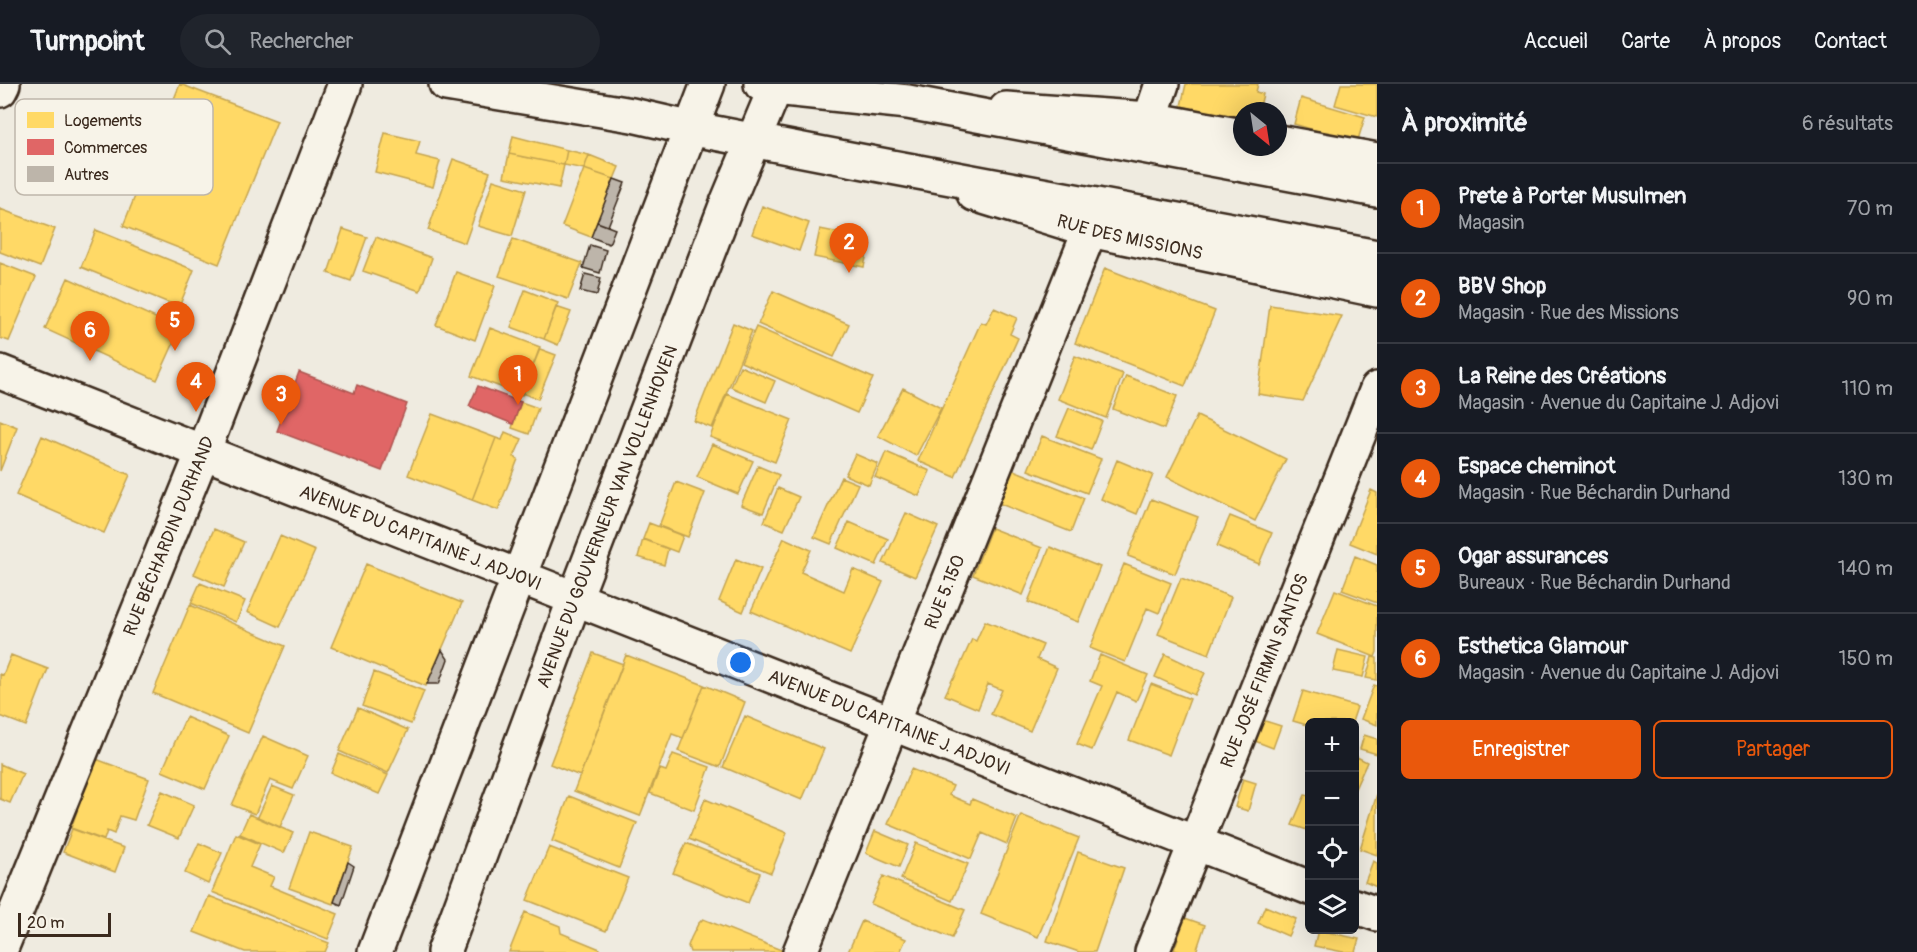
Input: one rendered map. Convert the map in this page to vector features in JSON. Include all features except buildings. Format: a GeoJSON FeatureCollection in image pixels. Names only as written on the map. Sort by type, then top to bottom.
{"type":"FeatureCollection","features":[{"type":"Feature","properties":{"kind":"main road"},"geometry":{"type":"LineString","coordinates":[[0,90],[3,84]]}},
{"type":"Feature","properties":{"kind":"main road","name":"RUE BÉCHARDIN DURHAND"},"geometry":{"type":"LineString","coordinates":[[0,951],[203,452],[345,84]]}},
{"type":"Feature","properties":{"kind":"main road","name":"RUE DES MISSIONS"},"geometry":{"type":"LineString","coordinates":[[446,84],[632,115],[886,166],[1377,257]]}},
{"type":"Feature","properties":{"kind":"main road"},"geometry":{"type":"LineString","coordinates":[[375,952],[689,128],[708,84]]}},
{"type":"Feature","properties":{"kind":"main road"},"geometry":{"type":"LineString","coordinates":[[1150,119],[1162,84]]}},
{"type":"Feature","properties":{"kind":"main road"},"geometry":{"type":"LineString","coordinates":[[771,85],[908,102],[1150,119],[1233,134]]}},
{"type":"Feature","properties":{"kind":"main road","name":"AVENUE DU GOUVERNEUR VAN VOLLENHOVEN"},"geometry":{"type":"LineString","coordinates":[[444,952],[575,598],[753,140],[771,85]]}},
{"type":"Feature","properties":{"kind":"main road"},"geometry":{"type":"LineString","coordinates":[[908,102],[1377,190]]}},
{"type":"Feature","properties":{"kind":"main road"},"geometry":{"type":"LineString","coordinates":[[1287,144],[1377,160]]}},
{"type":"Feature","properties":{"kind":"main road","name":"RUE DES MISSIONS"},"geometry":{"type":"LineString","coordinates":[[886,166],[1090,230],[1377,290]]}},
{"type":"Feature","properties":{"kind":"main road","name":"RUE 5.150"},"geometry":{"type":"LineString","coordinates":[[800,952],[1090,230]]}},
{"type":"Feature","properties":{"kind":"main road","name":"AVENUE DU CAPITAINE J. ADJOVI"},"geometry":{"type":"LineString","coordinates":[[0,372],[1305,886]]}},
{"type":"Feature","properties":{"kind":"main road","name":"RUE JOSÉ FIRMIN SANTOS"},"geometry":{"type":"LineString","coordinates":[[1152,952],[1377,389]]}},
{"type":"Feature","properties":{"kind":"main road"},"geometry":{"type":"LineString","coordinates":[[1359,908],[1377,914]]}},
{"type":"Feature","properties":{"kind":"place","name":"BBV Shop"},"geometry":{"type":"Point","coordinates":[849,273]}},
{"type":"Feature","properties":{"kind":"place","name":"Ogar assurances"},"geometry":{"type":"Point","coordinates":[175,351]}},
{"type":"Feature","properties":{"kind":"place","name":"Esthetica Glamour"},"geometry":{"type":"Point","coordinates":[90,361]}},
{"type":"Feature","properties":{"kind":"place","name":"Prete à Porter Musulmen"},"geometry":{"type":"Point","coordinates":[518,405]}},
{"type":"Feature","properties":{"kind":"place","name":"Espace cheminot"},"geometry":{"type":"Point","coordinates":[196,412]}},
{"type":"Feature","properties":{"kind":"place","name":"La Reine des Créations"},"geometry":{"type":"Point","coordinates":[281,425]}}]}
